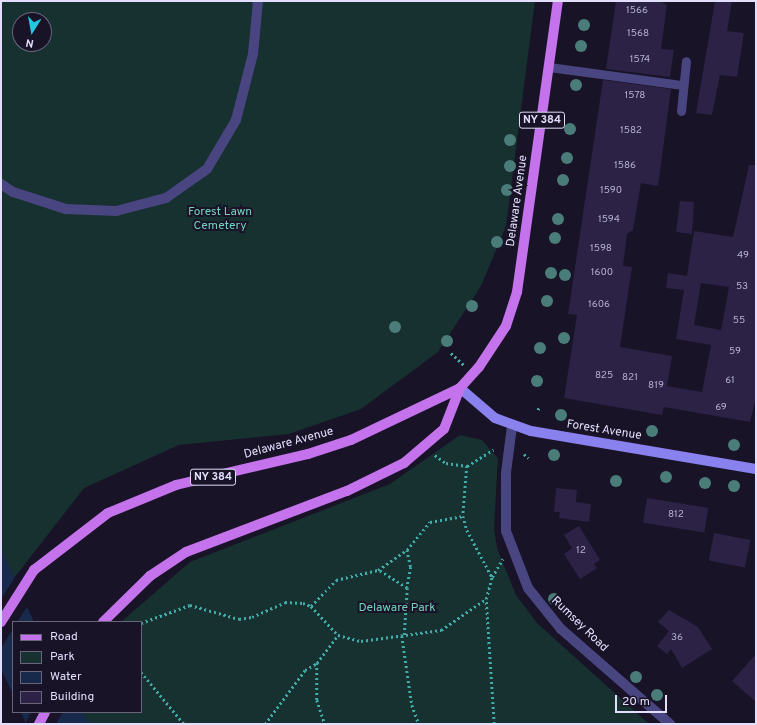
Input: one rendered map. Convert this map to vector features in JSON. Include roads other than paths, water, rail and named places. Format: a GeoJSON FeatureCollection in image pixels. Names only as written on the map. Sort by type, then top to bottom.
{"type":"FeatureCollection","features":[{"type":"Feature","properties":{"kind":"main road","name":"Delaware Avenue"},"geometry":{"type":"LineString","coordinates":[[103,621],[150,576],[186,552],[238,529],[347,491],[404,463],[444,429],[460,388],[494,345],[506,326],[517,292],[558,1]]}},
{"type":"Feature","properties":{"kind":"main road","name":"Delaware Avenue"},"geometry":{"type":"LineString","coordinates":[[1,622],[34,570],[76,534],[136,499],[176,486],[308,454],[351,440],[460,388]]}},
{"type":"Feature","properties":{"kind":"main road"},"geometry":{"type":"LineString","coordinates":[[39,724],[44,713]]}},
{"type":"Feature","properties":{"kind":"street"},"geometry":{"type":"LineString","coordinates":[[1,184],[66,209],[116,211],[166,198],[207,169],[236,120],[253,54],[258,1]]}},
{"type":"Feature","properties":{"kind":"street","name":"Forest Avenue"},"geometry":{"type":"LineString","coordinates":[[460,388],[494,418],[512,426],[756,469]]}},
{"type":"Feature","properties":{"kind":"street","name":"Rumsey Road"},"geometry":{"type":"LineString","coordinates":[[512,426],[506,473],[506,531],[528,588],[561,629],[670,724]]}},
{"type":"Feature","properties":{"kind":"lane"},"geometry":{"type":"LineString","coordinates":[[681,110],[686,61]]}},
{"type":"Feature","properties":{"kind":"lane"},"geometry":{"type":"LineString","coordinates":[[549,67],[683,86]]}},
{"type":"Feature","properties":{"kind":"water"},"geometry":{"type":"Polygon","coordinates":[[[1,548],[34,621],[12,621],[12,692],[1,669],[1,548]]]}},
{"type":"Feature","properties":{"kind":"water"},"geometry":{"type":"Polygon","coordinates":[[[21,713],[83,713],[90,724],[26,724],[21,713]]]}},
{"type":"Feature","properties":{"kind":"park label","name":"Forest Lawn Cemetery"},"geometry":{"type":"Point","coordinates":[220,220]}},
{"type":"Feature","properties":{"kind":"park label","name":"Delaware Park"},"geometry":{"type":"Point","coordinates":[397,609]}}]}
